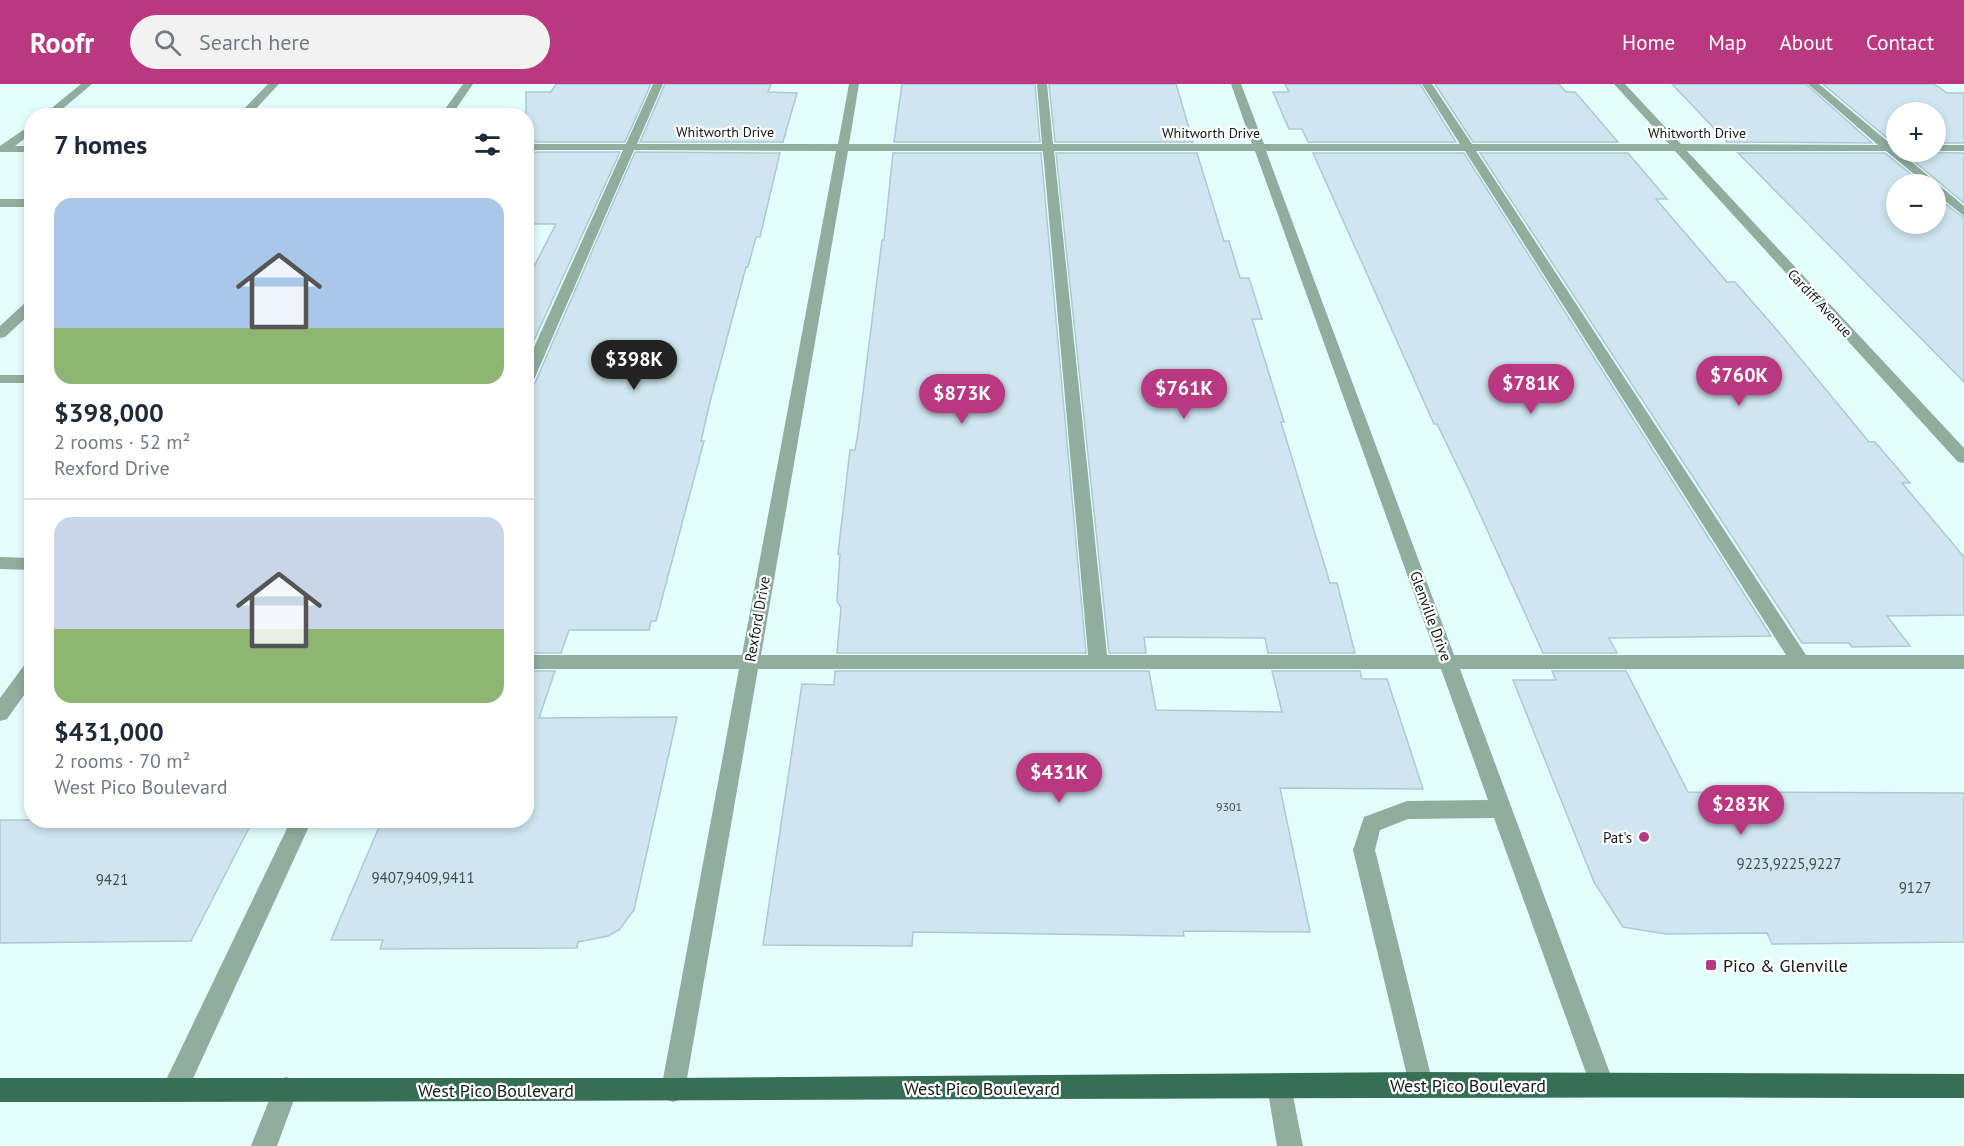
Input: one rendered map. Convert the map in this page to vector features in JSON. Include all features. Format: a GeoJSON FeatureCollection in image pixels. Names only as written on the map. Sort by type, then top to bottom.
{"type":"FeatureCollection","features":[{"type":"Feature","properties":{"kind":"main road","name":"West Pico Boulevard"},"geometry":{"type":"LineString","coordinates":[[0,1090],[673,1090],[1421,1084],[1964,1086]]}},
{"type":"Feature","properties":{"kind":"street"},"geometry":{"type":"LineString","coordinates":[[57,108],[87,84]]}},
{"type":"Feature","properties":{"kind":"street"},"geometry":{"type":"LineString","coordinates":[[250,108],[274,84]]}},
{"type":"Feature","properties":{"kind":"street"},"geometry":{"type":"LineString","coordinates":[[451,108],[468,84]]}},
{"type":"Feature","properties":{"kind":"street"},"geometry":{"type":"LineString","coordinates":[[534,364],[658,84]]}},
{"type":"Feature","properties":{"kind":"street","name":"Rexford Drive"},"geometry":{"type":"LineString","coordinates":[[673,1090],[854,84]]}},
{"type":"Feature","properties":{"kind":"street"},"geometry":{"type":"LineString","coordinates":[[1042,84],[1098,662]]}},
{"type":"Feature","properties":{"kind":"street","name":"Glenville Drive"},"geometry":{"type":"LineString","coordinates":[[1236,84],[1602,1084]]}},
{"type":"Feature","properties":{"kind":"street"},"geometry":{"type":"LineString","coordinates":[[1427,84],[1801,662]]}},
{"type":"Feature","properties":{"kind":"street","name":"Cardiff Avenue"},"geometry":{"type":"LineString","coordinates":[[1619,84],[1964,458]]}},
{"type":"Feature","properties":{"kind":"street"},"geometry":{"type":"LineString","coordinates":[[1813,84],[1886,143]]}},
{"type":"Feature","properties":{"kind":"street"},"geometry":{"type":"LineString","coordinates":[[2,149],[24,133]]}},
{"type":"Feature","properties":{"kind":"street","name":"Whitworth Drive"},"geometry":{"type":"LineString","coordinates":[[534,147],[1886,148]]}},
{"type":"Feature","properties":{"kind":"street"},"geometry":{"type":"LineString","coordinates":[[2,149],[24,148]]}},
{"type":"Feature","properties":{"kind":"street"},"geometry":{"type":"LineString","coordinates":[[1946,148],[1964,148]]}},
{"type":"Feature","properties":{"kind":"street"},"geometry":{"type":"LineString","coordinates":[[1907,162],[1920,174]]}},
{"type":"Feature","properties":{"kind":"street"},"geometry":{"type":"LineString","coordinates":[[1946,197],[1964,212]]}},
{"type":"Feature","properties":{"kind":"street"},"geometry":{"type":"LineString","coordinates":[[0,203],[24,202]]}},
{"type":"Feature","properties":{"kind":"street"},"geometry":{"type":"LineString","coordinates":[[0,334],[24,312]]}},
{"type":"Feature","properties":{"kind":"street"},"geometry":{"type":"LineString","coordinates":[[0,379],[24,379]]}},
{"type":"Feature","properties":{"kind":"street"},"geometry":{"type":"LineString","coordinates":[[0,563],[24,564]]}},
{"type":"Feature","properties":{"kind":"street"},"geometry":{"type":"LineString","coordinates":[[534,662],[1964,662]]}},
{"type":"Feature","properties":{"kind":"street"},"geometry":{"type":"LineString","coordinates":[[0,713],[24,680]]}},
{"type":"Feature","properties":{"kind":"street"},"geometry":{"type":"LineString","coordinates":[[1421,1084],[1364,850],[1371,824],[1407,810],[1502,809]]}},
{"type":"Feature","properties":{"kind":"street"},"geometry":{"type":"LineString","coordinates":[[175,1089],[298,828]]}},
{"type":"Feature","properties":{"kind":"street"},"geometry":{"type":"LineString","coordinates":[[1279,1086],[1290,1146]]}},
{"type":"Feature","properties":{"kind":"street"},"geometry":{"type":"LineString","coordinates":[[264,1146],[286,1089]]}},
{"type":"Feature","properties":{"kind":"building"},"geometry":{"type":"Polygon","coordinates":[[[556,84],[651,84],[625,142],[534,142],[534,108],[526,108],[526,92],[551,92],[556,84]]]}},
{"type":"Feature","properties":{"kind":"building"},"geometry":{"type":"Polygon","coordinates":[[[665,84],[771,84],[768,92],[797,93],[783,142],[640,142],[665,84]]]}},
{"type":"Feature","properties":{"kind":"building"},"geometry":{"type":"Polygon","coordinates":[[[902,84],[1035,84],[1040,142],[894,142],[902,84]]]}},
{"type":"Feature","properties":{"kind":"building"},"geometry":{"type":"Polygon","coordinates":[[[1049,84],[1176,84],[1193,142],[1055,142],[1049,84]]]}},
{"type":"Feature","properties":{"kind":"building"},"geometry":{"type":"Polygon","coordinates":[[[1285,84],[1420,84],[1456,142],[1308,142],[1302,129],[1289,129],[1273,92],[1289,92],[1285,84]]]}},
{"type":"Feature","properties":{"kind":"building"},"geometry":{"type":"Polygon","coordinates":[[[1435,84],[1559,84],[1566,92],[1575,92],[1618,142],[1473,142],[1435,84]]]}},
{"type":"Feature","properties":{"kind":"building"},"geometry":{"type":"Polygon","coordinates":[[[1672,84],[1806,84],[1872,143],[1727,142],[1672,84]]]}},
{"type":"Feature","properties":{"kind":"building"},"geometry":{"type":"Polygon","coordinates":[[[1823,84],[1934,84],[1947,93],[1964,93],[1964,143],[1946,143],[1946,102],[1886,102],[1886,137],[1823,84]]]}},
{"type":"Feature","properties":{"kind":"building"},"geometry":{"type":"Polygon","coordinates":[[[534,152],[620,152],[534,340],[534,267],[556,224],[534,224],[534,152]]]}},
{"type":"Feature","properties":{"kind":"building"},"geometry":{"type":"Polygon","coordinates":[[[635,152],[780,153],[760,237],[756,237],[748,267],[746,267],[710,402],[701,441],[704,441],[656,621],[651,621],[649,630],[569,630],[561,653],[534,653],[535,383],[635,152]]]}},
{"type":"Feature","properties":{"kind":"building"},"geometry":{"type":"Polygon","coordinates":[[[893,153],[1041,153],[1086,653],[837,653],[841,608],[837,601],[840,554],[838,554],[850,450],[855,450],[858,433],[882,240],[884,240],[893,153]]]}},
{"type":"Feature","properties":{"kind":"building"},"geometry":{"type":"Polygon","coordinates":[[[1056,153],[1197,153],[1224,241],[1229,241],[1240,278],[1249,278],[1262,319],[1252,319],[1330,583],[1337,583],[1355,653],[1268,653],[1265,638],[1144,637],[1146,653],[1109,653],[1056,153]]]}},
{"type":"Feature","properties":{"kind":"building"},"geometry":{"type":"Polygon","coordinates":[[[1313,153],[1464,153],[1771,636],[1609,638],[1617,653],[1543,653],[1468,488],[1437,424],[1434,424],[1313,153]]]}},
{"type":"Feature","properties":{"kind":"building"},"geometry":{"type":"Polygon","coordinates":[[[1480,153],[1628,153],[1667,199],[1656,199],[1727,282],[1735,282],[1869,442],[1875,442],[1910,483],[1902,483],[1964,557],[1964,615],[1887,616],[1910,646],[1852,647],[1849,643],[1802,643],[1480,153]]]}},
{"type":"Feature","properties":{"kind":"building"},"geometry":{"type":"Polygon","coordinates":[[[1738,153],[1885,153],[1886,162],[1896,162],[1911,174],[1886,174],[1886,234],[1946,234],[1946,204],[1964,218],[1964,382],[1738,153]]]}},
{"type":"Feature","properties":{"kind":"building"},"geometry":{"type":"Polygon","coordinates":[[[1946,153],[1964,153],[1964,203],[1946,188],[1946,174],[1929,174],[1915,162],[1946,162],[1946,153]]]}},
{"type":"Feature","properties":{"kind":"building"},"geometry":{"type":"Polygon","coordinates":[[[534,671],[555,671],[539,718],[677,717],[634,910],[619,930],[608,936],[578,942],[577,948],[380,949],[383,940],[331,940],[379,828],[534,828],[534,671]]]}},
{"type":"Feature","properties":{"kind":"building"},"geometry":{"type":"Polygon","coordinates":[[[835,671],[1149,671],[1156,710],[1282,712],[1272,671],[1360,671],[1362,679],[1387,679],[1423,789],[1280,788],[1310,932],[1183,931],[1184,936],[913,932],[912,946],[763,945],[802,684],[834,685],[835,671]]]}},
{"type":"Feature","properties":{"kind":"building"},"geometry":{"type":"Polygon","coordinates":[[[1552,671],[1626,671],[1688,792],[1964,793],[1964,942],[1772,944],[1767,933],[1666,934],[1623,927],[1594,882],[1513,680],[1556,680],[1552,671]]]}},
{"type":"Feature","properties":{"kind":"building"},"geometry":{"type":"Polygon","coordinates":[[[0,820],[24,820],[24,828],[249,828],[191,941],[0,943],[0,820]]]}},
{"type":"Feature","properties":{"kind":"place","name":"Pat's"},"geometry":{"type":"Point","coordinates":[1644,837]}},
{"type":"Feature","properties":{"kind":"place","name":"Pico & Glenville"},"geometry":{"type":"Point","coordinates":[1711,965]}}]}
